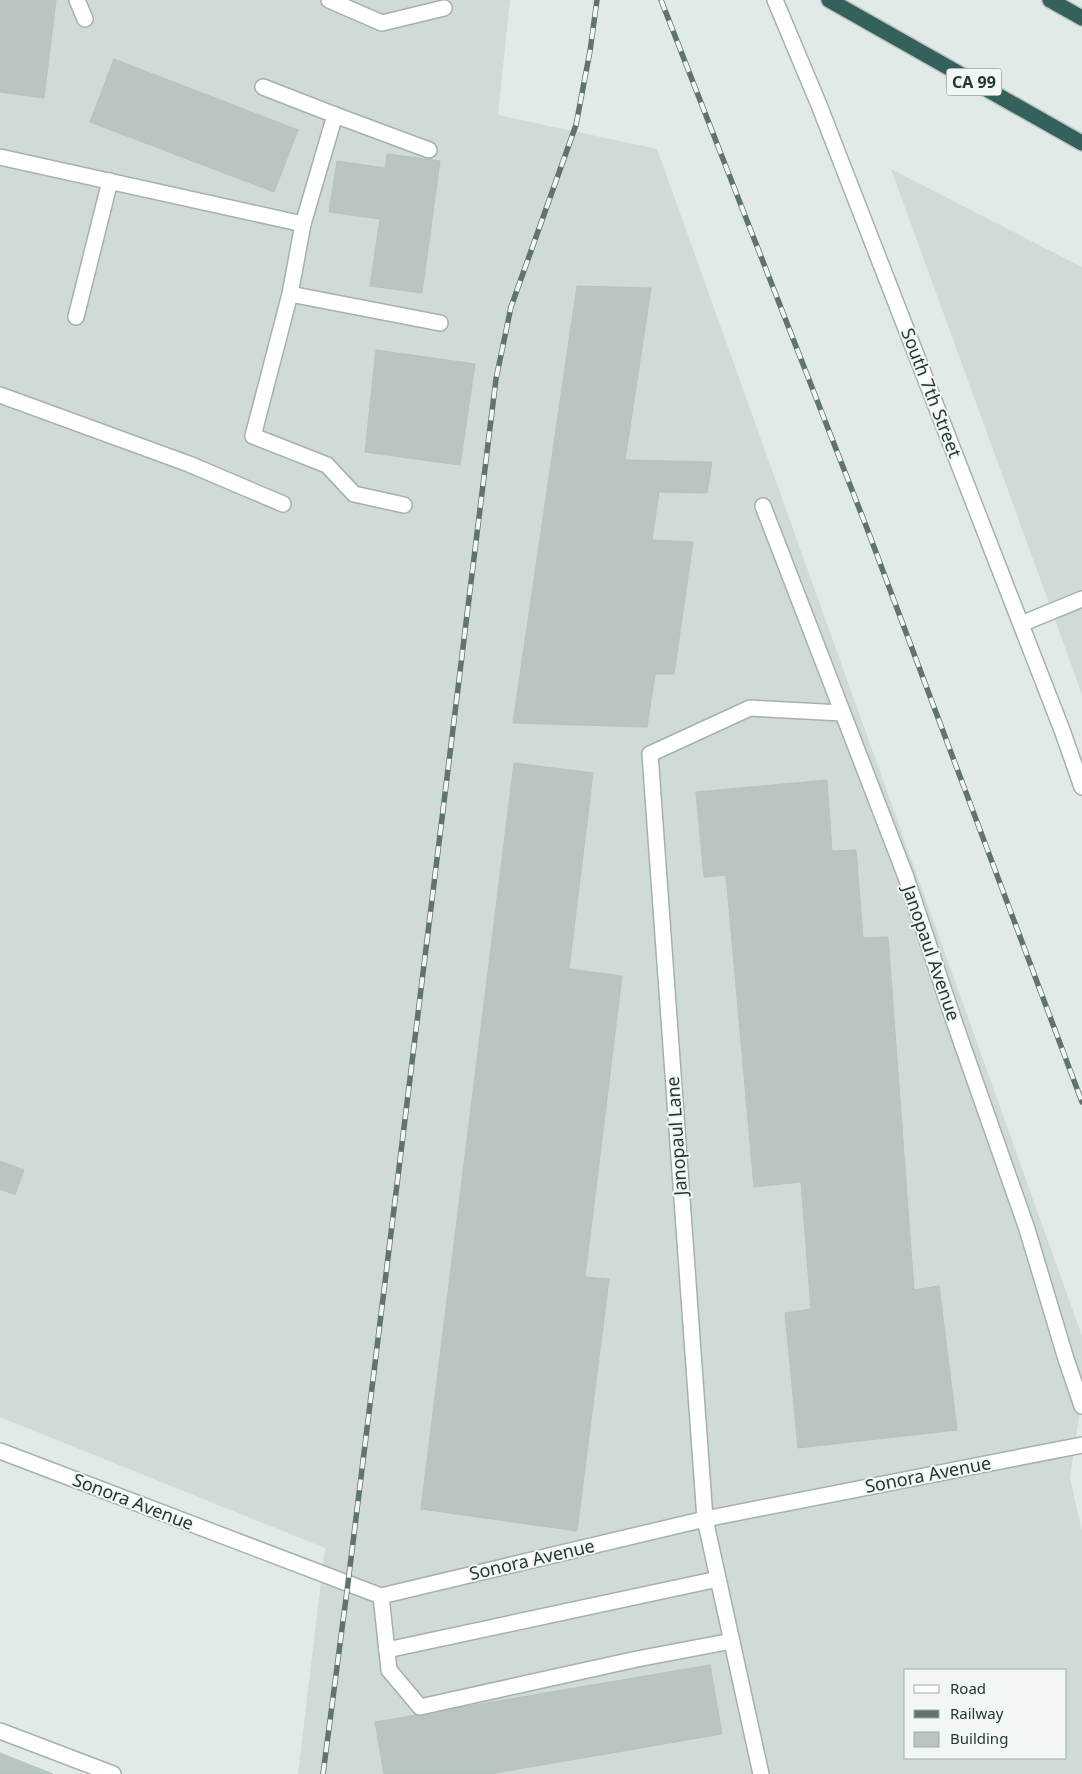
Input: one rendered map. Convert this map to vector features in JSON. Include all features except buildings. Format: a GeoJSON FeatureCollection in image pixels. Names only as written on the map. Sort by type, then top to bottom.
{"type":"FeatureCollection","features":[{"type":"Feature","properties":{"kind":"highway","name":"CA 99"},"geometry":{"type":"LineString","coordinates":[[829,0],[1082,143]]}},
{"type":"Feature","properties":{"kind":"highway"},"geometry":{"type":"LineString","coordinates":[[1050,0],[1082,18]]}},
{"type":"Feature","properties":{"kind":"street"},"geometry":{"type":"LineString","coordinates":[[77,0],[85,19]]}},
{"type":"Feature","properties":{"kind":"street"},"geometry":{"type":"LineString","coordinates":[[329,0],[382,23],[444,8]]}},
{"type":"Feature","properties":{"kind":"street","name":"South 7th Street"},"geometry":{"type":"LineString","coordinates":[[775,0],[819,105],[1021,624],[1082,787]]}},
{"type":"Feature","properties":{"kind":"street"},"geometry":{"type":"LineString","coordinates":[[263,87],[335,116],[429,150]]}},
{"type":"Feature","properties":{"kind":"street"},"geometry":{"type":"LineString","coordinates":[[335,116],[303,224],[290,294],[253,436],[327,465],[354,494],[404,505]]}},
{"type":"Feature","properties":{"kind":"street"},"geometry":{"type":"LineString","coordinates":[[0,157],[303,224]]}},
{"type":"Feature","properties":{"kind":"street"},"geometry":{"type":"LineString","coordinates":[[76,317],[110,181]]}},
{"type":"Feature","properties":{"kind":"street"},"geometry":{"type":"LineString","coordinates":[[290,294],[440,323]]}},
{"type":"Feature","properties":{"kind":"street"},"geometry":{"type":"LineString","coordinates":[[0,395],[189,464],[283,504]]}},
{"type":"Feature","properties":{"kind":"street","name":"Janopaul Avenue"},"geometry":{"type":"LineString","coordinates":[[763,506],[906,877],[1027,1229],[1082,1406]]}},
{"type":"Feature","properties":{"kind":"street"},"geometry":{"type":"LineString","coordinates":[[1021,624],[1082,600]]}},
{"type":"Feature","properties":{"kind":"street","name":"Janopaul Lane"},"geometry":{"type":"LineString","coordinates":[[761,1774],[705,1519],[650,754],[750,708],[842,713]]}},
{"type":"Feature","properties":{"kind":"street","name":"Sonora Avenue"},"geometry":{"type":"LineString","coordinates":[[0,1451],[381,1596],[705,1519],[1082,1445]]}},
{"type":"Feature","properties":{"kind":"street"},"geometry":{"type":"LineString","coordinates":[[387,1650],[718,1579]]}},
{"type":"Feature","properties":{"kind":"street"},"geometry":{"type":"LineString","coordinates":[[381,1596],[389,1670],[420,1707],[637,1659],[732,1641]]}},
{"type":"Feature","properties":{"kind":"street"},"geometry":{"type":"LineString","coordinates":[[0,1731],[113,1774]]}},
{"type":"Feature","properties":{"kind":"shaded area"},"geometry":{"type":"Polygon","coordinates":[[[0,0],[510,0],[498,115],[657,149],[1082,1336],[1082,1397],[1070,1478],[1082,1531],[1082,1774],[298,1774],[325,1548],[0,1417],[0,0]]]}},
{"type":"Feature","properties":{"kind":"shaded area"},"geometry":{"type":"Polygon","coordinates":[[[891,169],[1082,267],[1082,695],[1065,647],[891,169]]]}},
{"type":"Feature","properties":{"kind":"railway"},"geometry":{"type":"LineString","coordinates":[[323,1774],[496,379],[511,307],[576,125],[590,51],[597,0]]}},
{"type":"Feature","properties":{"kind":"railway"},"geometry":{"type":"LineString","coordinates":[[661,0],[868,531],[1082,1102]]}}]}
